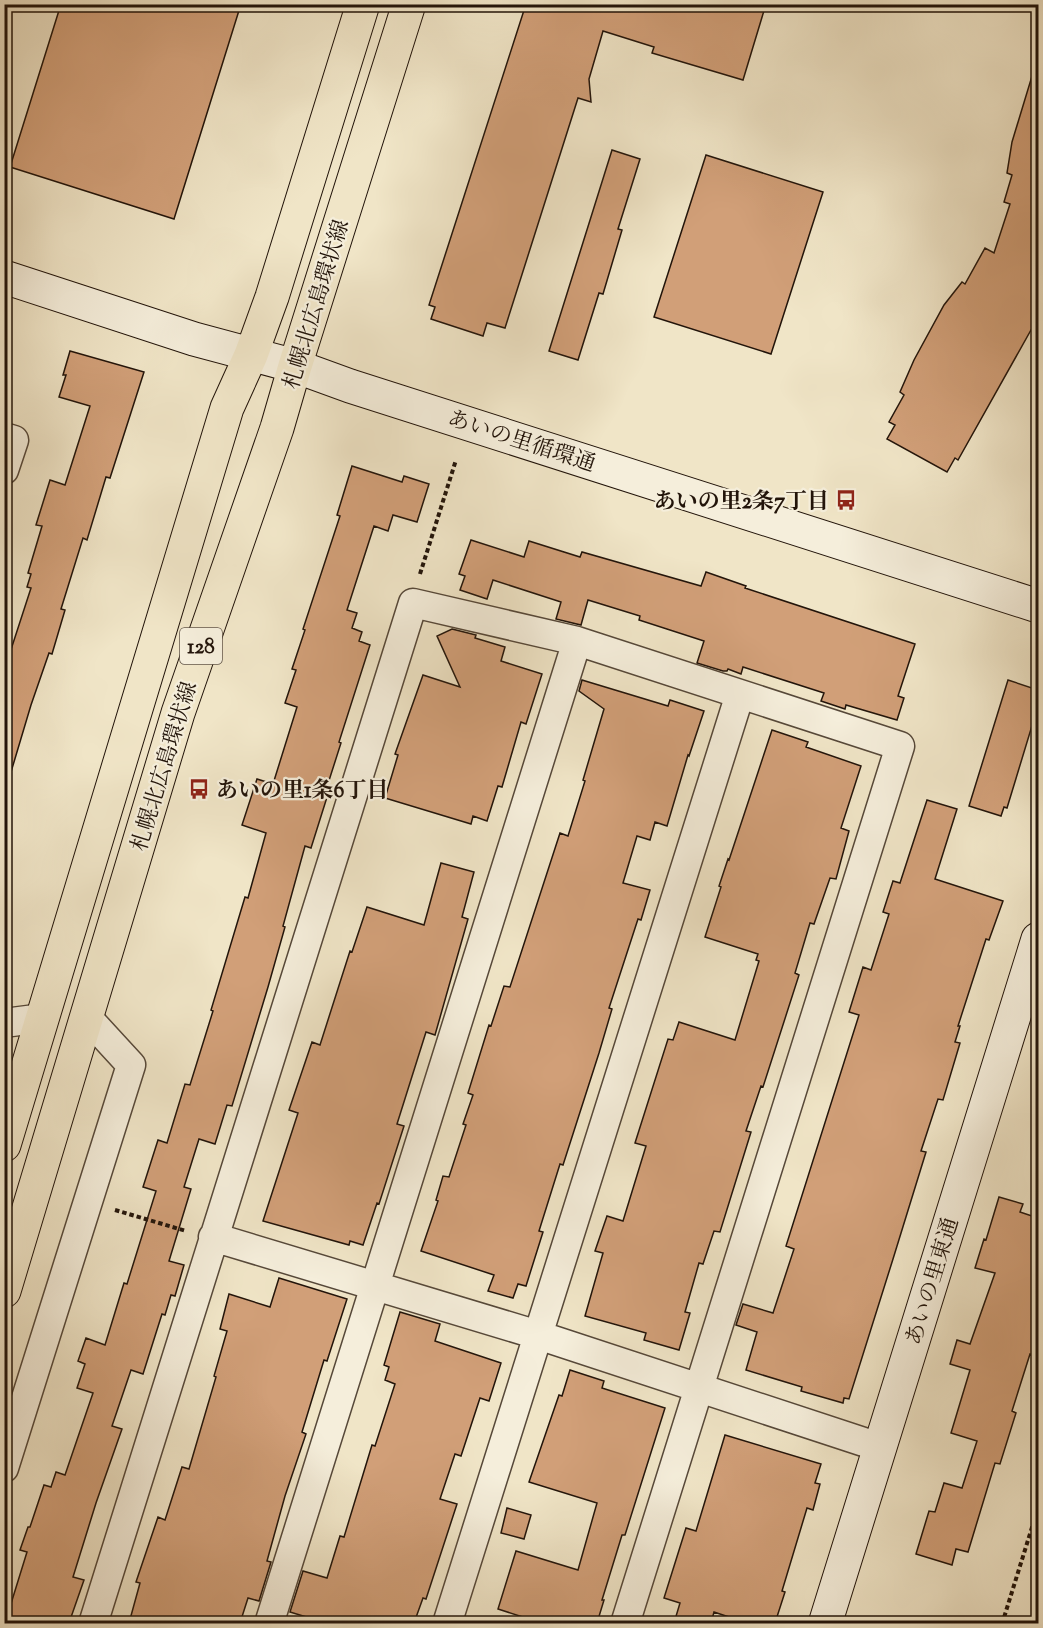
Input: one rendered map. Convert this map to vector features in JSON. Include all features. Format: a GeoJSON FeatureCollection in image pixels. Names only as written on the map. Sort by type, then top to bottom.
{"type":"FeatureCollection","features":[{"type":"Feature","properties":{"kind":"main road","name":"札幌北広島環状線"},"geometry":{"type":"LineString","coordinates":[[4,1145],[227,408],[251,355],[272,297],[363,4]]}},
{"type":"Feature","properties":{"kind":"main road","name":"札幌北広島環状線"},"geometry":{"type":"LineString","coordinates":[[4,1291],[178,713],[277,428],[410,4]]}},
{"type":"Feature","properties":{"kind":"street","name":"あいの里循環通"},"geometry":{"type":"LineString","coordinates":[[4,277],[194,339],[295,366],[350,386],[1038,606]]}},
{"type":"Feature","properties":{"kind":"street"},"geometry":{"type":"LineString","coordinates":[[4,437],[14,440],[4,470]]}},
{"type":"Feature","properties":{"kind":"street"},"geometry":{"type":"LineString","coordinates":[[93,1623],[203,1235],[413,603],[577,641],[900,746],[625,1623]]}},
{"type":"Feature","properties":{"kind":"street"},"geometry":{"type":"LineString","coordinates":[[269,1623],[577,641]]}},
{"type":"Feature","properties":{"kind":"street"},"geometry":{"type":"LineString","coordinates":[[447,1623],[740,694]]}},
{"type":"Feature","properties":{"kind":"street","name":"あいの里東通"},"geometry":{"type":"LineString","coordinates":[[825,1623],[1038,939]]}},
{"type":"Feature","properties":{"kind":"street"},"geometry":{"type":"LineString","coordinates":[[4,1468],[131,1065],[86,1016]]}},
{"type":"Feature","properties":{"kind":"street"},"geometry":{"type":"LineString","coordinates":[[4,1023],[43,1018]]}},
{"type":"Feature","properties":{"kind":"street"},"geometry":{"type":"LineString","coordinates":[[203,1235],[538,1335],[879,1447]]}},
{"type":"Feature","properties":{"kind":"path"},"geometry":{"type":"LineString","coordinates":[[419,580],[456,460]]}},
{"type":"Feature","properties":{"kind":"path"},"geometry":{"type":"LineString","coordinates":[[111,1209],[203,1235]]}},
{"type":"Feature","properties":{"kind":"path"},"geometry":{"type":"LineString","coordinates":[[1002,1623],[1038,1508]]}},
{"type":"Feature","properties":{"kind":"building"},"geometry":{"type":"Polygon","coordinates":[[[61,4],[241,4],[174,219],[10,167],[61,4]]]}},
{"type":"Feature","properties":{"kind":"building"},"geometry":{"type":"Polygon","coordinates":[[[526,4],[766,4],[743,80],[652,53],[654,47],[603,31],[589,79],[591,102],[578,98],[505,328],[487,323],[483,336],[431,319],[435,307],[429,305],[526,4]]]}},
{"type":"Feature","properties":{"kind":"building"},"geometry":{"type":"Polygon","coordinates":[[[1032,76],[1038,77],[1038,334],[1031,330],[958,460],[955,458],[947,472],[887,439],[895,425],[889,422],[904,395],[900,392],[914,360],[944,305],[962,282],[965,284],[985,248],[994,253],[1010,204],[1004,202],[1012,175],[1007,173],[1012,142],[1032,76]]]}},
{"type":"Feature","properties":{"kind":"building"},"geometry":{"type":"Polygon","coordinates":[[[612,150],[640,159],[618,229],[622,230],[603,294],[599,293],[578,360],[549,351],[612,150]]]}},
{"type":"Feature","properties":{"kind":"building"},"geometry":{"type":"Polygon","coordinates":[[[706,155],[823,192],[771,354],[654,317],[706,155]]]}},
{"type":"Feature","properties":{"kind":"building"},"geometry":{"type":"Polygon","coordinates":[[[70,351],[144,372],[110,478],[106,477],[87,540],[83,538],[61,609],[65,610],[52,654],[49,653],[11,772],[4,771],[4,671],[31,588],[27,587],[31,574],[28,573],[42,526],[36,525],[50,480],[65,485],[90,406],[59,397],[70,351]]]}},
{"type":"Feature","properties":{"kind":"building"},"geometry":{"type":"Polygon","coordinates":[[[352,466],[402,482],[404,476],[429,484],[417,522],[393,515],[388,531],[374,526],[347,610],[357,613],[352,628],[362,632],[359,641],[370,645],[339,742],[341,743],[325,793],[328,794],[311,848],[305,846],[283,926],[285,927],[232,1106],[227,1105],[215,1144],[199,1139],[184,1187],[191,1189],[169,1261],[184,1265],[175,1296],[171,1295],[165,1315],[162,1314],[143,1374],[131,1370],[112,1426],[122,1429],[73,1577],[84,1580],[69,1623],[5,1623],[27,1552],[20,1550],[44,1485],[51,1487],[56,1472],[65,1475],[93,1393],[77,1388],[85,1364],[78,1361],[86,1338],[105,1345],[156,1191],[143,1187],[158,1140],[167,1143],[185,1084],[190,1085],[245,897],[248,898],[266,833],[242,825],[257,779],[273,784],[297,707],[285,703],[296,670],[292,669],[340,516],[337,515],[352,466]]]}},
{"type":"Feature","properties":{"kind":"building"},"geometry":{"type":"Polygon","coordinates":[[[471,540],[524,557],[529,541],[580,557],[582,552],[701,586],[706,572],[746,586],[745,588],[915,644],[898,696],[904,698],[897,720],[846,705],[845,709],[821,701],[824,693],[743,667],[741,674],[697,663],[704,641],[639,620],[640,616],[588,600],[581,625],[556,619],[561,602],[493,580],[487,599],[460,590],[465,576],[459,574],[471,540]]]}},
{"type":"Feature","properties":{"kind":"building"},"geometry":{"type":"Polygon","coordinates":[[[452,629],[476,635],[475,638],[505,647],[501,661],[542,674],[526,724],[521,722],[502,787],[498,786],[487,821],[473,816],[471,824],[385,798],[398,755],[395,754],[423,675],[460,687],[437,636],[452,629]]]}},
{"type":"Feature","properties":{"kind":"building"},"geometry":{"type":"Polygon","coordinates":[[[582,680],[668,706],[670,700],[704,711],[667,826],[655,822],[650,840],[637,836],[623,883],[650,890],[641,920],[638,919],[609,1008],[612,1009],[599,1053],[539,1231],[543,1232],[526,1286],[518,1284],[513,1298],[488,1291],[494,1275],[421,1251],[438,1201],[436,1200],[443,1176],[449,1177],[466,1125],[463,1124],[473,1095],[468,1093],[489,1025],[491,1026],[504,986],[510,987],[560,833],[568,836],[585,781],[583,780],[604,709],[579,691],[582,680]]]}},
{"type":"Feature","properties":{"kind":"building"},"geometry":{"type":"Polygon","coordinates":[[[1008,680],[1038,690],[1038,706],[1007,808],[1004,807],[1001,816],[969,806],[1008,680]]]}},
{"type":"Feature","properties":{"kind":"building"},"geometry":{"type":"Polygon","coordinates":[[[772,730],[808,742],[806,747],[861,766],[841,828],[849,831],[836,879],[830,878],[814,924],[810,923],[795,973],[799,975],[763,1087],[761,1086],[746,1131],[751,1132],[720,1232],[714,1231],[703,1264],[699,1263],[685,1312],[690,1313],[679,1350],[644,1340],[646,1333],[585,1316],[603,1253],[595,1251],[607,1216],[623,1221],[646,1146],[635,1143],[668,1039],[673,1040],[679,1022],[735,1040],[759,961],[756,960],[758,954],[705,937],[721,887],[719,886],[772,730]]]}},
{"type":"Feature","properties":{"kind":"building"},"geometry":{"type":"Polygon","coordinates":[[[927,800],[957,809],[935,879],[1003,901],[989,940],[986,939],[958,1026],[960,1026],[955,1042],[960,1043],[943,1100],[938,1099],[921,1151],[926,1152],[893,1259],[849,1399],[844,1398],[843,1403],[801,1391],[802,1387],[746,1370],[757,1332],[736,1325],[743,1304],[773,1313],[794,1249],[786,1246],[859,1015],[849,1012],[863,967],[871,970],[889,914],[883,912],[893,881],[900,883],[927,800]]]}},
{"type":"Feature","properties":{"kind":"building"},"geometry":{"type":"Polygon","coordinates":[[[441,863],[474,872],[462,917],[468,919],[435,1035],[426,1032],[397,1124],[404,1126],[363,1245],[350,1241],[349,1245],[263,1221],[298,1113],[289,1110],[312,1042],[320,1045],[350,951],[352,952],[367,907],[424,925],[441,863]]]}},
{"type":"Feature","properties":{"kind":"building"},"geometry":{"type":"Polygon","coordinates":[[[999,1197],[1023,1204],[1020,1212],[1038,1218],[1038,1357],[1030,1354],[1012,1411],[1016,1413],[1000,1464],[995,1463],[968,1552],[956,1549],[952,1565],[916,1554],[929,1511],[935,1512],[944,1483],[962,1488],[977,1441],[951,1433],[970,1370],[950,1364],[957,1340],[970,1344],[995,1273],[975,1268],[999,1197]]]}},
{"type":"Feature","properties":{"kind":"building"},"geometry":{"type":"Polygon","coordinates":[[[279,1278],[347,1299],[327,1361],[324,1360],[302,1432],[306,1434],[285,1496],[267,1561],[271,1562],[259,1601],[248,1598],[240,1623],[129,1623],[140,1583],[136,1582],[158,1517],[165,1520],[182,1467],[189,1469],[227,1331],[220,1329],[229,1294],[270,1307],[279,1278]]]}},
{"type":"Feature","properties":{"kind":"building"},"geometry":{"type":"Polygon","coordinates":[[[400,1312],[440,1324],[435,1341],[501,1363],[489,1401],[480,1398],[461,1456],[455,1454],[440,1499],[457,1504],[426,1599],[423,1598],[414,1623],[312,1623],[313,1619],[290,1612],[303,1571],[327,1578],[340,1536],[344,1537],[372,1445],[375,1446],[395,1384],[385,1380],[389,1367],[384,1365],[400,1312]]]}},
{"type":"Feature","properties":{"kind":"building"},"geometry":{"type":"Polygon","coordinates":[[[570,1370],[604,1381],[602,1388],[665,1408],[625,1535],[622,1535],[597,1623],[525,1623],[526,1618],[498,1609],[516,1551],[578,1570],[597,1503],[529,1482],[570,1370]]]}},
{"type":"Feature","properties":{"kind":"building"},"geometry":{"type":"Polygon","coordinates":[[[725,1435],[821,1464],[815,1483],[820,1484],[813,1510],[807,1508],[782,1591],[785,1592],[775,1623],[747,1623],[714,1612],[711,1623],[674,1623],[680,1603],[664,1598],[686,1528],[696,1531],[725,1435]]]}},
{"type":"Feature","properties":{"kind":"building"},"geometry":{"type":"Polygon","coordinates":[[[507,1508],[531,1515],[524,1539],[501,1533],[507,1508]]]}},
{"type":"Feature","properties":{"kind":"place","name":"あいの里2条7丁目"},"geometry":{"type":"Point","coordinates":[846,500]}},
{"type":"Feature","properties":{"kind":"place","name":"あいの里1条6丁目"},"geometry":{"type":"Point","coordinates":[199,789]}}]}
